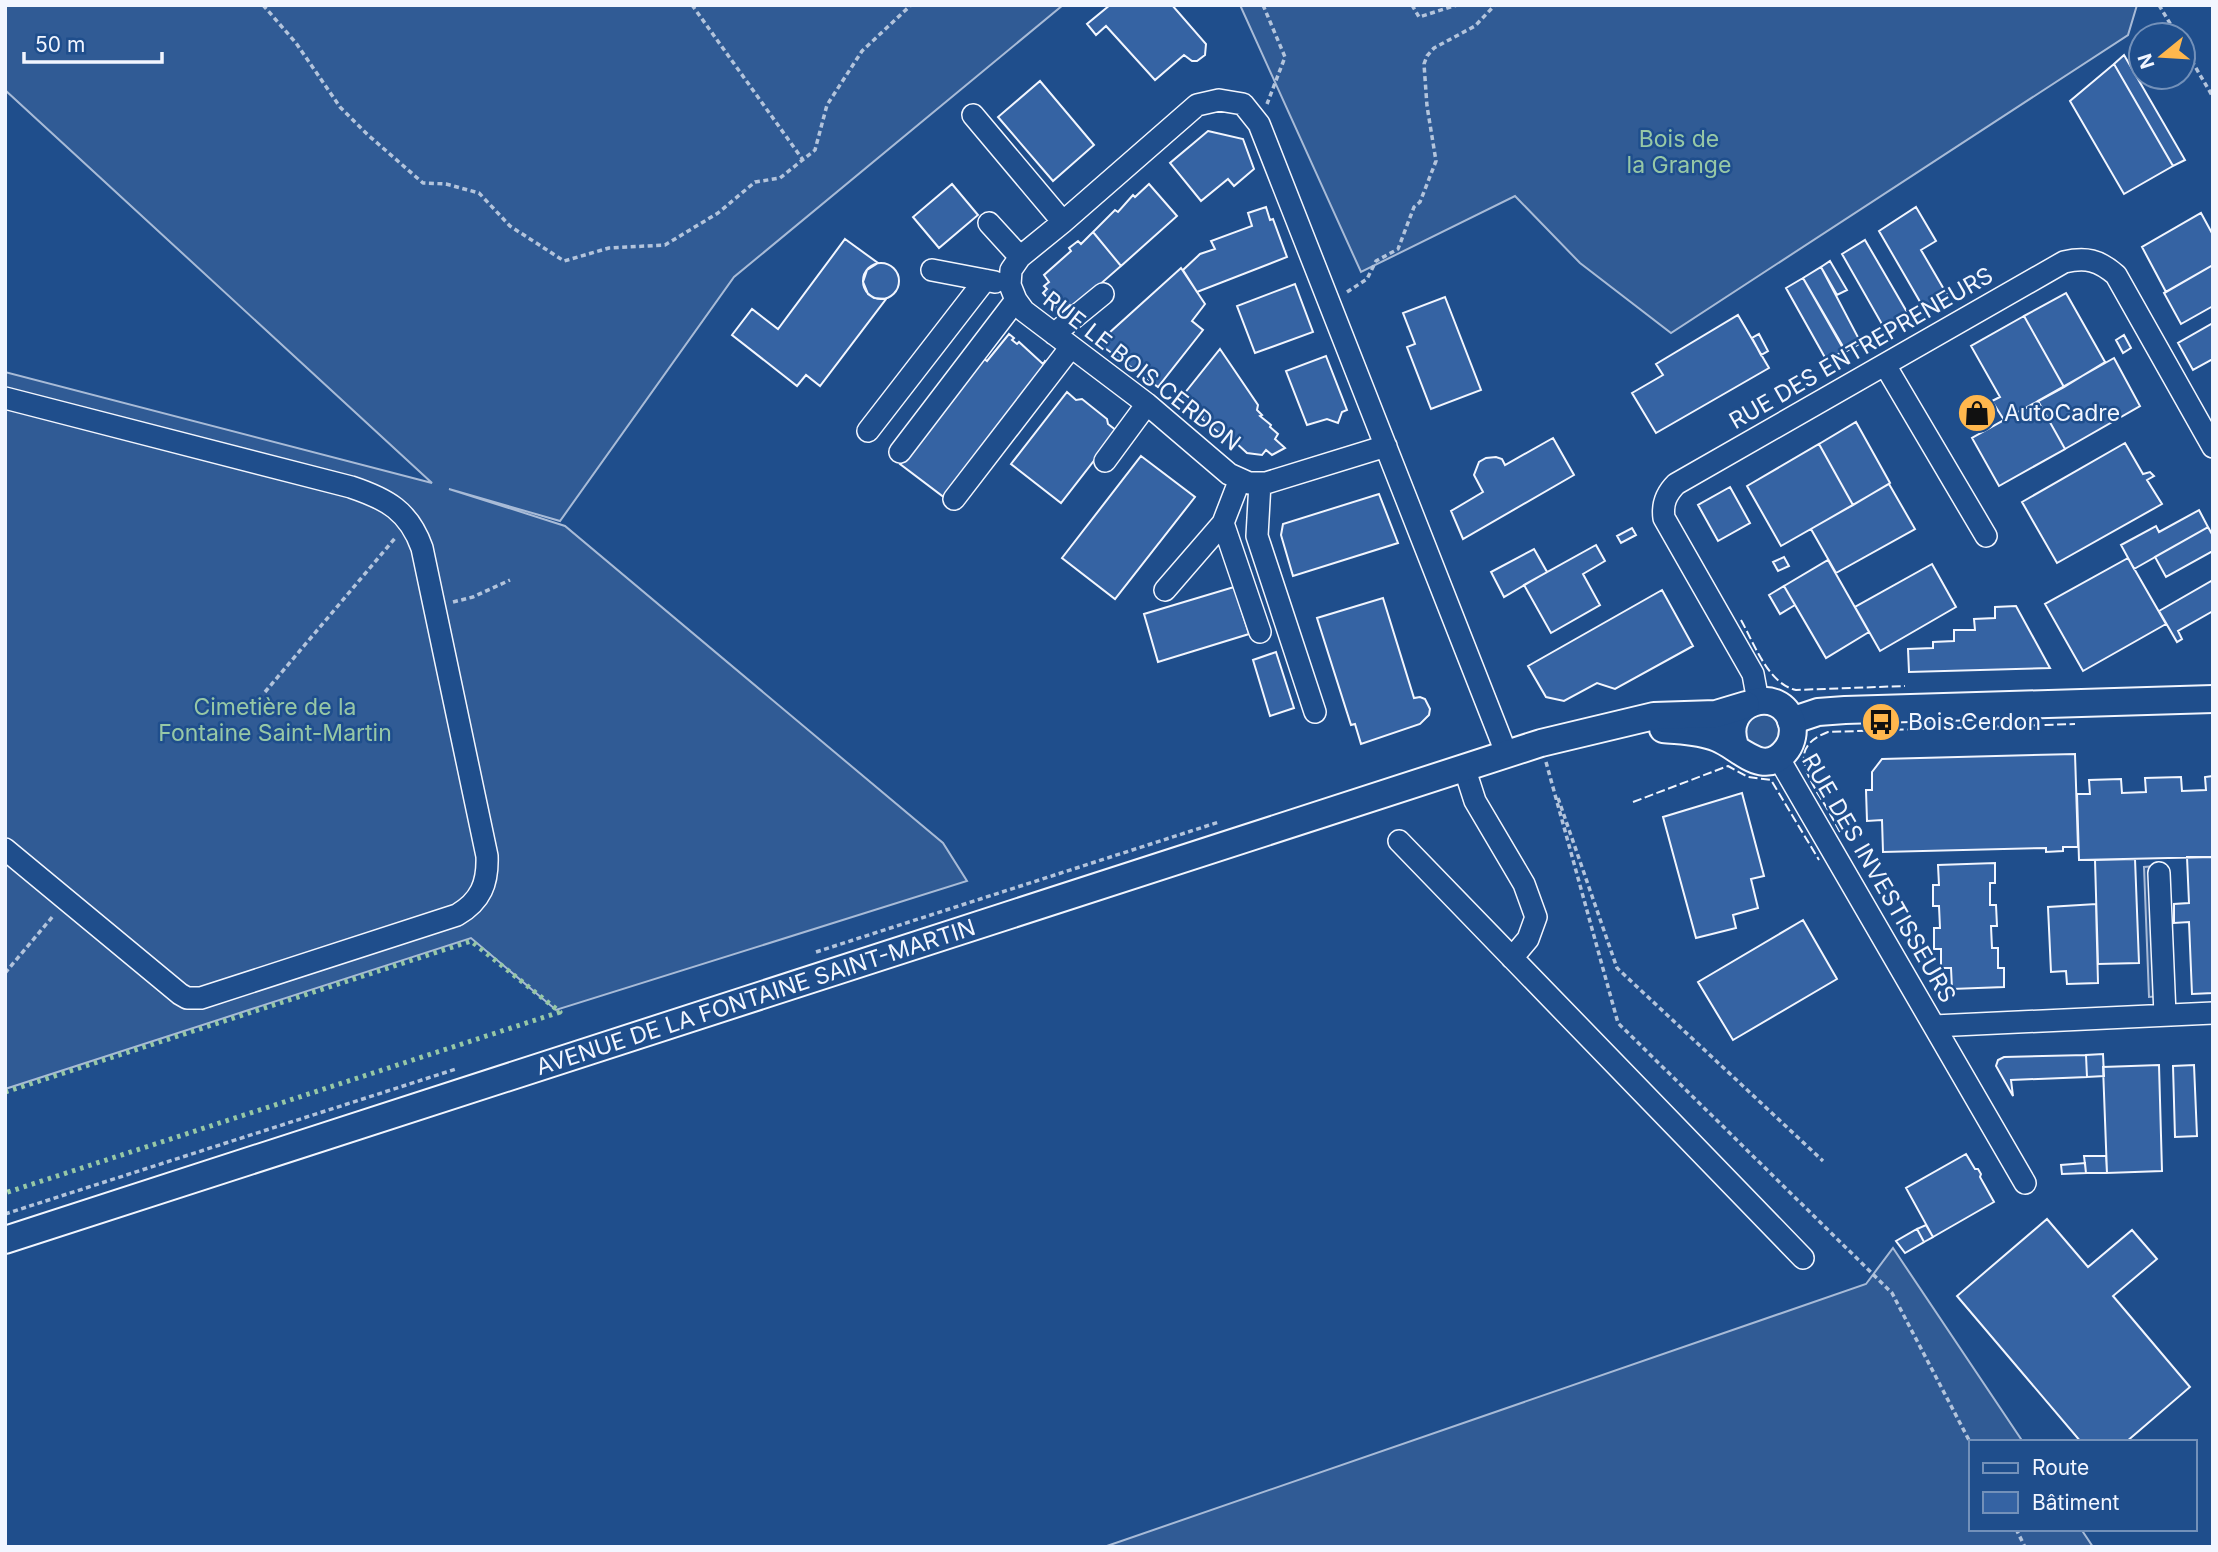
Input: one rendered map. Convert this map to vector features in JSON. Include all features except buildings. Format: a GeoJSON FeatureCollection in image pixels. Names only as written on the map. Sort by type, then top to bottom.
{"type":"FeatureCollection","features":[{"type":"Feature","properties":{"kind":"main road"},"geometry":{"type":"LineString","coordinates":[[1791,721],[1818,712],[1845,710],[2213,699]]}},
{"type":"Feature","properties":{"kind":"main road"},"geometry":{"type":"LineString","coordinates":[[1627,724],[1703,733],[1735,746],[1749,759],[1769,761],[1786,751],[1793,731],[1791,721],[1778,705],[1769,701],[1752,703],[1736,715],[1732,725],[1735,746]]}},
{"type":"Feature","properties":{"kind":"main road","name":"AVENUE DE LA FONTAINE SAINT-MARTIN"},"geometry":{"type":"LineString","coordinates":[[5,1241],[1507,755],[1544,753],[1654,716],[1716,713],[1752,703]]}},
{"type":"Feature","properties":{"kind":"street"},"geometry":{"type":"LineString","coordinates":[[901,452],[1013,293],[1012,270],[1020,257],[1197,105],[1219,100],[1243,104],[1259,124],[1507,755]]}},
{"type":"Feature","properties":{"kind":"street"},"geometry":{"type":"LineString","coordinates":[[973,115],[1063,222]]}},
{"type":"Feature","properties":{"kind":"street"},"geometry":{"type":"LineString","coordinates":[[989,223],[1020,257]]}},
{"type":"Feature","properties":{"kind":"street","name":"RUE DES ENTREPRENEURS"},"geometry":{"type":"LineString","coordinates":[[1752,703],[1753,674],[1664,518],[1662,509],[1665,500],[1676,484],[2064,262],[2092,260],[2106,266],[2116,275],[2213,447]]}},
{"type":"Feature","properties":{"kind":"street"},"geometry":{"type":"LineString","coordinates":[[932,270],[985,280],[1013,293]]}},
{"type":"Feature","properties":{"kind":"street"},"geometry":{"type":"LineString","coordinates":[[868,430],[985,280]]}},
{"type":"Feature","properties":{"kind":"street","name":"RUE LE BOIS CERDON"},"geometry":{"type":"LineString","coordinates":[[1013,293],[1024,311],[1147,404],[1229,474],[1250,481]]}},
{"type":"Feature","properties":{"kind":"street"},"geometry":{"type":"LineString","coordinates":[[954,499],[1063,340],[1102,294]]}},
{"type":"Feature","properties":{"kind":"street"},"geometry":{"type":"LineString","coordinates":[[1885,365],[1986,536]]}},
{"type":"Feature","properties":{"kind":"street"},"geometry":{"type":"LineString","coordinates":[[5,398],[351,487],[380,497],[400,512],[411,525],[422,548],[487,856],[486,881],[483,891],[472,906],[449,918],[194,999],[180,994],[5,849]]}},
{"type":"Feature","properties":{"kind":"street"},"geometry":{"type":"LineString","coordinates":[[1105,461],[1147,404]]}},
{"type":"Feature","properties":{"kind":"street"},"geometry":{"type":"LineString","coordinates":[[1250,481],[1266,483],[1386,446]]}},
{"type":"Feature","properties":{"kind":"street"},"geometry":{"type":"LineString","coordinates":[[1165,590],[1223,523],[1250,481]]}},
{"type":"Feature","properties":{"kind":"street"},"geometry":{"type":"LineString","coordinates":[[1250,481],[1256,536],[1315,712]]}},
{"type":"Feature","properties":{"kind":"street"},"geometry":{"type":"LineString","coordinates":[[1223,523],[1260,632]]}},
{"type":"Feature","properties":{"kind":"street","name":"RUE DES INVESTISSEURS"},"geometry":{"type":"LineString","coordinates":[[1778,757],[2025,1183]]}},
{"type":"Feature","properties":{"kind":"street"},"geometry":{"type":"LineString","coordinates":[[1465,770],[1475,801],[1524,884],[1536,917],[1528,939],[1513,958]]}},
{"type":"Feature","properties":{"kind":"street"},"geometry":{"type":"LineString","coordinates":[[1399,841],[1803,1258]]}},
{"type":"Feature","properties":{"kind":"street"},"geometry":{"type":"LineString","coordinates":[[2160,873],[2165,1015]]}},
{"type":"Feature","properties":{"kind":"street","name":"RUE DES INVESTISSEURS"},"geometry":{"type":"LineString","coordinates":[[1934,1026],[2213,1013]]}},
{"type":"Feature","properties":{"kind":"path"},"geometry":{"type":"LineString","coordinates":[[263,5],[296,43],[340,107],[423,183],[446,184],[479,193],[510,226],[564,261],[609,248],[665,245],[719,213],[755,182],[780,178],[815,149],[827,105],[862,51],[911,5]]}},
{"type":"Feature","properties":{"kind":"path"},"geometry":{"type":"LineString","coordinates":[[692,5],[803,160]]}},
{"type":"Feature","properties":{"kind":"path"},"geometry":{"type":"LineString","coordinates":[[1259,124],[1285,57],[1263,5]]}},
{"type":"Feature","properties":{"kind":"path"},"geometry":{"type":"LineString","coordinates":[[1412,5],[1419,17],[1457,5]]}},
{"type":"Feature","properties":{"kind":"path"},"geometry":{"type":"LineString","coordinates":[[1330,302],[1367,279],[1376,261],[1398,249],[1414,207],[1420,202],[1436,161],[1427,106],[1424,64],[1427,56],[1434,48],[1475,26],[1495,5]]}},
{"type":"Feature","properties":{"kind":"path"},"geometry":{"type":"LineString","coordinates":[[2159,5],[2169,21]]}},
{"type":"Feature","properties":{"kind":"path"},"geometry":{"type":"LineString","coordinates":[[2197,70],[2213,97]]}},
{"type":"Feature","properties":{"kind":"path"},"geometry":{"type":"LineString","coordinates":[[265,692],[390,542],[411,525]]}},
{"type":"Feature","properties":{"kind":"path"},"geometry":{"type":"LineString","coordinates":[[433,605],[472,597],[510,580]]}},
{"type":"Feature","properties":{"kind":"path"},"geometry":{"type":"LineString","coordinates":[[1544,753],[1616,968],[1823,1161]]}},
{"type":"Feature","properties":{"kind":"path"},"geometry":{"type":"LineString","coordinates":[[1544,753],[1618,1023],[1892,1293],[1969,1440]]}},
{"type":"Feature","properties":{"kind":"path"},"geometry":{"type":"LineString","coordinates":[[5,973],[67,900]]}},
{"type":"Feature","properties":{"kind":"path"},"geometry":{"type":"LineString","coordinates":[[2017,1531],[2025,1547]]}},
{"type":"Feature","properties":{"kind":"shaded area"},"geometry":{"type":"Polygon","coordinates":[[[5,5],[1063,5],[734,277],[560,521],[449,489],[565,526],[943,843],[967,881],[556,1010],[471,938],[5,1089],[5,372],[432,483],[5,90],[5,5]]]}},
{"type":"Feature","properties":{"kind":"shaded area","name":"Bois de la Grange"},"geometry":{"type":"Polygon","coordinates":[[[1240,5],[2137,5],[2132,21],[2127,21],[2127,36],[1671,333],[1580,263],[1515,196],[1361,272],[1240,5]]]}},
{"type":"Feature","properties":{"kind":"shaded area"},"geometry":{"type":"Polygon","coordinates":[[[1772,712],[1783,732],[1770,751],[1748,749],[1743,717],[1772,712]]]}},
{"type":"Feature","properties":{"kind":"shaded area"},"geometry":{"type":"Polygon","coordinates":[[[2155,866],[2161,996],[2149,997],[2144,867],[2155,866]]]}},
{"type":"Feature","properties":{"kind":"shaded area"},"geometry":{"type":"Polygon","coordinates":[[[1893,1248],[2022,1440],[1969,1440],[1969,1531],[2082,1531],[2093,1547],[1104,1547],[1866,1284],[1893,1248]]]}},
{"type":"Feature","properties":{"kind":"hedge"},"geometry":{"type":"LineString","coordinates":[[5,1092],[471,941],[560,1012],[5,1193]]}},
{"type":"Feature","properties":{"kind":"fence"},"geometry":{"type":"LineString","coordinates":[[1741,620],[1763,661],[1777,680],[1786,686],[1796,690],[1905,686]]}},
{"type":"Feature","properties":{"kind":"fence"},"geometry":{"type":"LineString","coordinates":[[1840,832],[1813,784],[1804,758],[1809,744],[1828,732],[2075,724]]}},
{"type":"Feature","properties":{"kind":"fence"},"geometry":{"type":"LineString","coordinates":[[1633,802],[1728,766],[1748,777],[1771,780],[1819,860]]}},
{"type":"Feature","properties":{"kind":"place","name":"AutoCadre"},"geometry":{"type":"Point","coordinates":[1977,413]}},
{"type":"Feature","properties":{"kind":"place","name":"Bois Cerdon"},"geometry":{"type":"Point","coordinates":[1881,722]}},
{"type":"Feature","properties":{"kind":"park label","name":"Cimetière de la Fontaine Saint-Martin"},"geometry":{"type":"Point","coordinates":[275,720]}}]}
